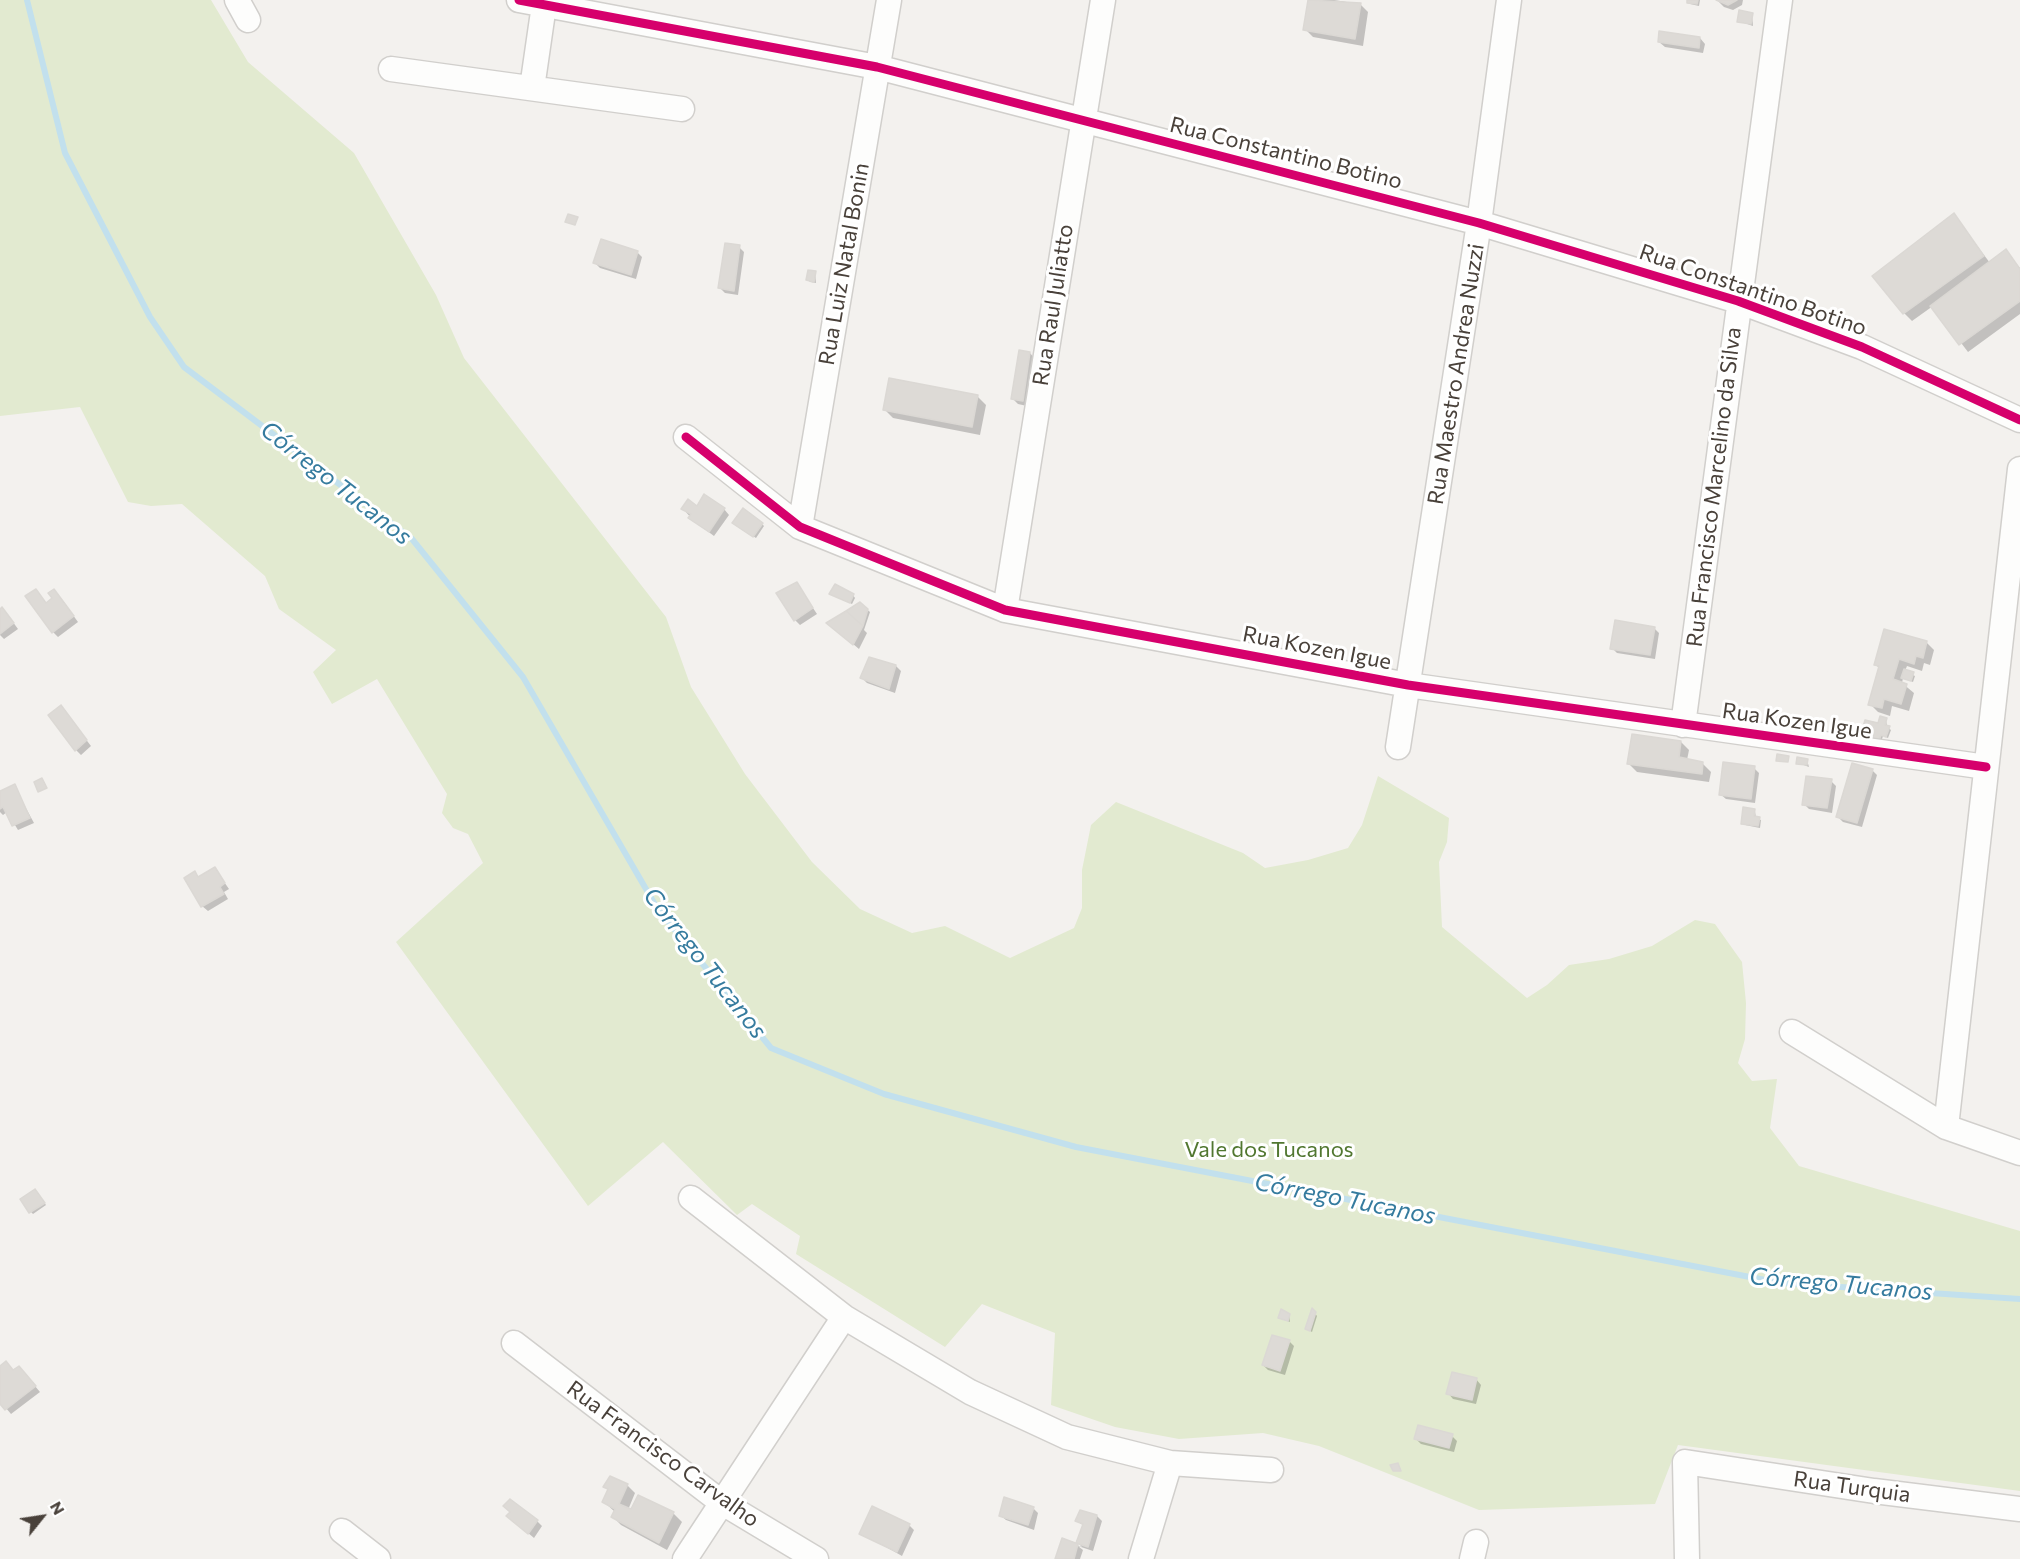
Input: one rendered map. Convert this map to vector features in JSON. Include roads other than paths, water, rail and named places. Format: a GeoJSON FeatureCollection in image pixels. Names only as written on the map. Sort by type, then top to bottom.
{"type":"FeatureCollection","features":[{"type":"Feature","properties":{"kind":"street","name":"Rua Constantino Botino"},"geometry":{"type":"LineString","coordinates":[[519,0],[544,5],[594,7],[877,68],[1479,223],[1738,301],[1862,347],[2020,420]]}},
{"type":"Feature","properties":{"kind":"street","name":"Rua Luiz Natal Bonin"},"geometry":{"type":"LineString","coordinates":[[800,527],[889,0]]}},
{"type":"Feature","properties":{"kind":"street","name":"Rua Raul Juliatto"},"geometry":{"type":"LineString","coordinates":[[1005,610],[1103,0]]}},
{"type":"Feature","properties":{"kind":"street","name":"Rua Maestro Andrea Nuzzi"},"geometry":{"type":"LineString","coordinates":[[1398,747],[1479,223],[1509,0]]}},
{"type":"Feature","properties":{"kind":"street","name":"Rua Francisco Marcelino da Silva"},"geometry":{"type":"LineString","coordinates":[[1683,725],[1780,0]]}},
{"type":"Feature","properties":{"kind":"street"},"geometry":{"type":"LineString","coordinates":[[532,88],[544,5]]}},
{"type":"Feature","properties":{"kind":"street"},"geometry":{"type":"LineString","coordinates":[[391,69],[682,109]]}},
{"type":"Feature","properties":{"kind":"street","name":"Rua Kozen Igue"},"geometry":{"type":"LineString","coordinates":[[686,437],[800,527],[1005,610],[1408,685],[1986,767]]}},
{"type":"Feature","properties":{"kind":"street"},"geometry":{"type":"LineString","coordinates":[[1946,1127],[2020,468]]}},
{"type":"Feature","properties":{"kind":"street"},"geometry":{"type":"LineString","coordinates":[[1792,1032],[1946,1127],[2020,1153]]}},
{"type":"Feature","properties":{"kind":"street"},"geometry":{"type":"LineString","coordinates":[[692,1198],[844,1317],[970,1392],[1067,1437],[1170,1463],[1271,1470]]}},
{"type":"Feature","properties":{"kind":"street"},"geometry":{"type":"LineString","coordinates":[[685,1559],[844,1317]]}},
{"type":"Feature","properties":{"kind":"street","name":"Rua Francisco Carvalho"},"geometry":{"type":"LineString","coordinates":[[514,1343],[722,1502],[816,1559]]}},
{"type":"Feature","properties":{"kind":"street","name":"Rua Turquia"},"geometry":{"type":"LineString","coordinates":[[1687,1559],[1685,1462],[1874,1491],[2020,1509]]}},
{"type":"Feature","properties":{"kind":"street"},"geometry":{"type":"LineString","coordinates":[[1141,1559],[1170,1463]]}},
{"type":"Feature","properties":{"kind":"street"},"geometry":{"type":"LineString","coordinates":[[342,1531],[378,1559]]}},
{"type":"Feature","properties":{"kind":"waterway","name":"Córrego Tucanos"},"geometry":{"type":"LineString","coordinates":[[27,0],[65,153],[150,317],[184,367],[412,539],[523,677],[657,908],[771,1048],[884,1094],[1076,1147],[1781,1283],[2020,1299]]}},
{"type":"Feature","properties":{"kind":"park label","name":"Vale dos Tucanos"},"geometry":{"type":"Point","coordinates":[1269,1150]}}]}
